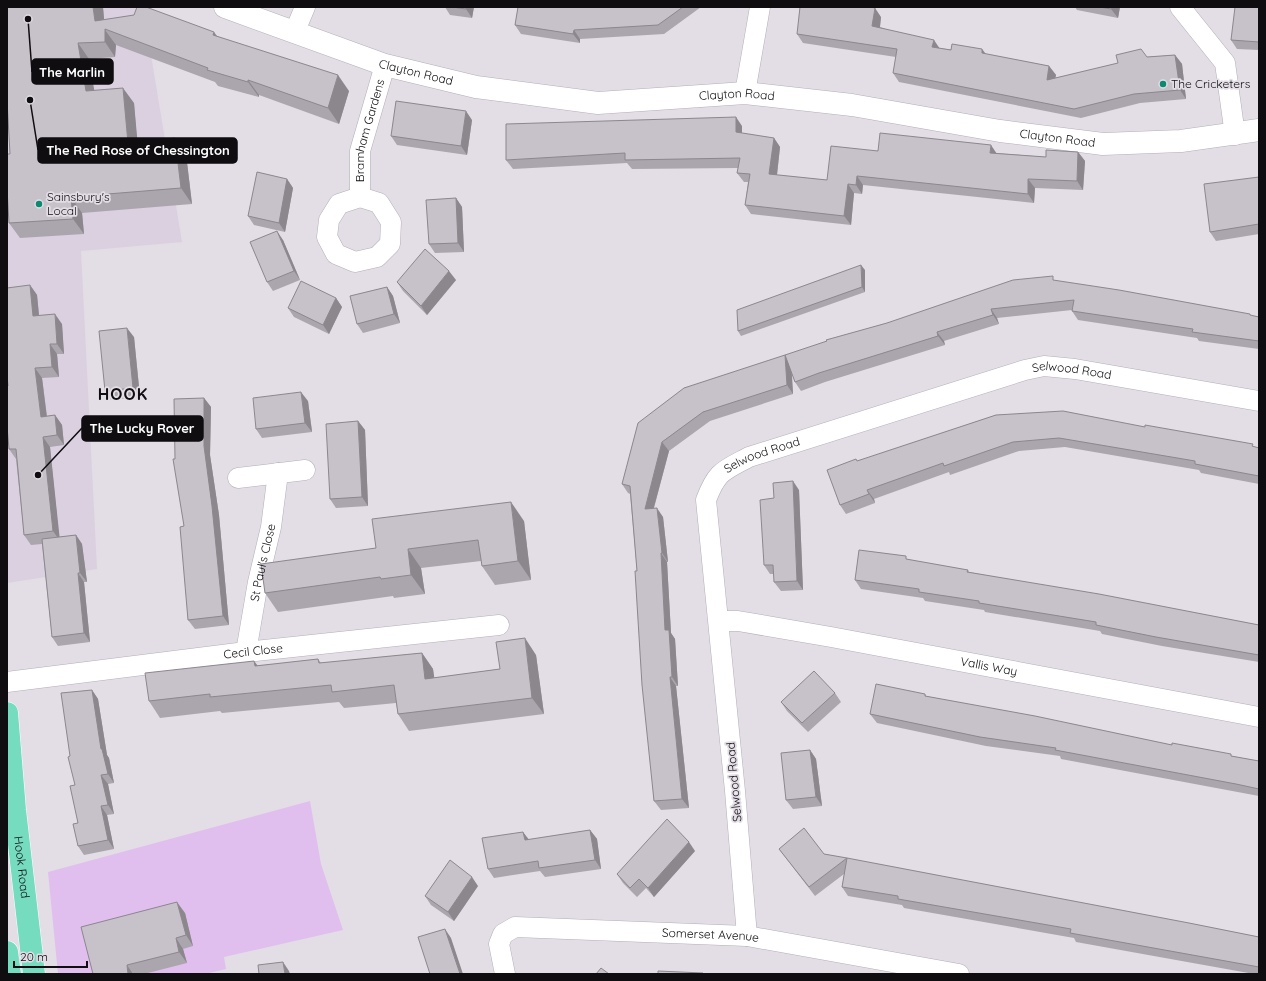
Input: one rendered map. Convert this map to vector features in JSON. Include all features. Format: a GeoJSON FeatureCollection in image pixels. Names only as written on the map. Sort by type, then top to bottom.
{"type":"FeatureCollection","features":[{"type":"Feature","properties":{"kind":"highway","name":"Hook Road"},"geometry":{"type":"LineString","coordinates":[[7,713],[15,810],[34,974]]}},
{"type":"Feature","properties":{"kind":"highway"},"geometry":{"type":"LineString","coordinates":[[7,952],[10,974]]}},
{"type":"Feature","properties":{"kind":"street","name":"Clayton Road"},"geometry":{"type":"LineString","coordinates":[[225,7],[295,31],[385,65],[476,86],[598,103],[745,93],[852,105],[1000,131],[1103,144],[1182,141],[1235,135],[1259,130]]}},
{"type":"Feature","properties":{"kind":"street"},"geometry":{"type":"LineString","coordinates":[[295,31],[305,7]]}},
{"type":"Feature","properties":{"kind":"street"},"geometry":{"type":"LineString","coordinates":[[745,93],[760,7]]}},
{"type":"Feature","properties":{"kind":"street"},"geometry":{"type":"LineString","coordinates":[[1180,7],[1225,63],[1235,135]]}},
{"type":"Feature","properties":{"kind":"street","name":"Bramham Gardens"},"geometry":{"type":"LineString","coordinates":[[360,197],[360,151],[385,65]]}},
{"type":"Feature","properties":{"kind":"street","name":"Selwood Road"},"geometry":{"type":"LineString","coordinates":[[747,936],[719,621],[706,500],[713,482],[721,472],[749,457],[1017,372],[1044,366],[1075,369],[1259,401]]}},
{"type":"Feature","properties":{"kind":"street"},"geometry":{"type":"LineString","coordinates":[[238,478],[306,470]]}},
{"type":"Feature","properties":{"kind":"street","name":"St Paul's Close"},"geometry":{"type":"LineString","coordinates":[[246,652],[258,582],[271,527],[278,473]]}},
{"type":"Feature","properties":{"kind":"street","name":"Vallis Way"},"geometry":{"type":"LineString","coordinates":[[719,621],[738,621],[823,636],[1259,717]]}},
{"type":"Feature","properties":{"kind":"street","name":"Cecil Close"},"geometry":{"type":"LineString","coordinates":[[7,682],[246,652],[499,625]]}},
{"type":"Feature","properties":{"kind":"street","name":"Somerset Avenue"},"geometry":{"type":"LineString","coordinates":[[505,974],[499,944],[502,934],[515,927],[747,936],[959,974]]}},
{"type":"Feature","properties":{"kind":"shaded area"},"geometry":{"type":"Polygon","coordinates":[[[7,7],[143,7],[182,242],[81,251],[97,569],[7,583],[7,7]]]}},
{"type":"Feature","properties":{"kind":"shaded area"},"geometry":{"type":"Polygon","coordinates":[[[310,801],[321,864],[343,930],[224,957],[226,969],[205,974],[58,974],[48,872],[310,801]]]}},
{"type":"Feature","properties":{"kind":"building"},"geometry":{"type":"Polygon","coordinates":[[[7,7],[93,7],[95,21],[134,15],[137,7],[146,7],[214,32],[213,35],[338,75],[328,108],[248,80],[248,82],[207,70],[208,68],[105,29],[105,42],[78,43],[86,91],[123,88],[128,143],[175,138],[181,188],[71,197],[73,219],[9,223],[7,189],[7,154],[10,154],[7,100],[7,7]]]}},
{"type":"Feature","properties":{"kind":"building"},"geometry":{"type":"Polygon","coordinates":[[[452,7],[466,7],[466,9],[452,7]]]}},
{"type":"Feature","properties":{"kind":"building"},"geometry":{"type":"Polygon","coordinates":[[[518,7],[683,7],[658,25],[574,30],[573,34],[515,25],[518,7]]]}},
{"type":"Feature","properties":{"kind":"building"},"geometry":{"type":"Polygon","coordinates":[[[800,7],[875,8],[872,26],[934,40],[932,47],[951,50],[952,44],[982,49],[982,53],[1049,66],[1047,80],[1118,63],[1116,55],[1141,49],[1147,57],[1175,55],[1180,90],[1134,94],[1074,109],[893,73],[897,49],[797,34],[800,7]]]}},
{"type":"Feature","properties":{"kind":"building"},"geometry":{"type":"Polygon","coordinates":[[[1100,7],[1112,7],[1111,9],[1100,7]]]}},
{"type":"Feature","properties":{"kind":"building"},"geometry":{"type":"Polygon","coordinates":[[[1235,7],[1259,7],[1259,42],[1231,40],[1235,7]]]}},
{"type":"Feature","properties":{"kind":"building"},"geometry":{"type":"Polygon","coordinates":[[[396,101],[466,111],[461,146],[391,136],[396,101]]]}},
{"type":"Feature","properties":{"kind":"building"},"geometry":{"type":"Polygon","coordinates":[[[736,117],[736,132],[774,138],[769,174],[827,180],[831,146],[878,151],[880,133],[991,145],[990,153],[1046,157],[1046,150],[1078,152],[1077,181],[1028,179],[1028,194],[857,176],[856,185],[848,184],[844,216],[745,205],[750,174],[737,173],[740,158],[625,160],[625,153],[506,160],[506,124],[736,117]]]}},
{"type":"Feature","properties":{"kind":"building"},"geometry":{"type":"Polygon","coordinates":[[[257,172],[287,179],[279,223],[248,216],[257,172]]]}},
{"type":"Feature","properties":{"kind":"building"},"geometry":{"type":"Polygon","coordinates":[[[1259,177],[1259,224],[1210,232],[1204,184],[1259,177]]]}},
{"type":"Feature","properties":{"kind":"building"},"geometry":{"type":"Polygon","coordinates":[[[456,198],[458,243],[429,244],[426,200],[456,198]]]}},
{"type":"Feature","properties":{"kind":"building"},"geometry":{"type":"Polygon","coordinates":[[[277,231],[294,271],[267,282],[250,242],[277,231]]]}},
{"type":"Feature","properties":{"kind":"building"},"geometry":{"type":"Polygon","coordinates":[[[425,249],[449,271],[421,306],[397,282],[425,249]]]}},
{"type":"Feature","properties":{"kind":"building"},"geometry":{"type":"Polygon","coordinates":[[[861,265],[862,287],[738,331],[737,310],[861,265]]]}},
{"type":"Feature","properties":{"kind":"building"},"geometry":{"type":"Polygon","coordinates":[[[1053,276],[1053,280],[1119,290],[1250,314],[1259,317],[1259,341],[1192,332],[1193,329],[1072,311],[1074,300],[991,309],[993,315],[937,332],[938,336],[819,373],[795,382],[785,355],[827,341],[826,340],[887,323],[1013,280],[1053,276]]]}},
{"type":"Feature","properties":{"kind":"building"},"geometry":{"type":"Polygon","coordinates":[[[301,281],[336,298],[323,325],[288,308],[301,281]]]}},
{"type":"Feature","properties":{"kind":"building"},"geometry":{"type":"Polygon","coordinates":[[[30,285],[33,316],[55,314],[57,344],[50,344],[52,367],[35,368],[41,417],[55,415],[57,435],[43,437],[53,531],[24,535],[16,449],[9,449],[7,426],[7,288],[30,285]]]}},
{"type":"Feature","properties":{"kind":"building"},"geometry":{"type":"Polygon","coordinates":[[[387,287],[394,314],[357,324],[350,296],[387,287]]]}},
{"type":"Feature","properties":{"kind":"building"},"geometry":{"type":"Polygon","coordinates":[[[127,328],[133,388],[105,391],[99,331],[127,328]]]}},
{"type":"Feature","properties":{"kind":"building"},"geometry":{"type":"Polygon","coordinates":[[[785,355],[787,385],[703,412],[662,442],[645,509],[657,508],[662,553],[665,630],[669,630],[672,677],[670,677],[682,799],[654,801],[642,685],[635,571],[637,571],[630,486],[622,484],[638,423],[684,388],[785,355]]]}},
{"type":"Feature","properties":{"kind":"building"},"geometry":{"type":"Polygon","coordinates":[[[301,392],[305,423],[256,429],[253,398],[301,392]]]}},
{"type":"Feature","properties":{"kind":"building"},"geometry":{"type":"Polygon","coordinates":[[[204,398],[204,446],[212,506],[223,616],[188,620],[180,527],[184,526],[173,459],[175,459],[174,399],[204,398]]]}},
{"type":"Feature","properties":{"kind":"building"},"geometry":{"type":"Polygon","coordinates":[[[1063,411],[1145,427],[1145,425],[1253,444],[1252,446],[1259,448],[1259,476],[1195,464],[1195,461],[1059,438],[1013,442],[944,466],[943,463],[867,490],[869,494],[840,505],[827,470],[856,459],[857,461],[996,415],[1063,411]]]}},
{"type":"Feature","properties":{"kind":"building"},"geometry":{"type":"Polygon","coordinates":[[[358,421],[362,497],[330,499],[326,424],[358,421]]]}},
{"type":"Feature","properties":{"kind":"building"},"geometry":{"type":"Polygon","coordinates":[[[793,481],[797,581],[774,582],[773,565],[764,565],[760,500],[774,498],[773,483],[793,481]]]}},
{"type":"Feature","properties":{"kind":"building"},"geometry":{"type":"Polygon","coordinates":[[[511,502],[518,561],[482,566],[478,540],[408,549],[411,575],[381,579],[380,577],[265,593],[261,564],[376,548],[372,519],[511,502]]]}},
{"type":"Feature","properties":{"kind":"building"},"geometry":{"type":"Polygon","coordinates":[[[76,535],[84,633],[52,637],[42,539],[76,535]]]}},
{"type":"Feature","properties":{"kind":"building"},"geometry":{"type":"Polygon","coordinates":[[[859,550],[906,556],[906,559],[968,570],[967,572],[1099,594],[1259,625],[1259,655],[1096,625],[1096,622],[919,592],[919,589],[855,580],[859,550]]]}},
{"type":"Feature","properties":{"kind":"building"},"geometry":{"type":"Polygon","coordinates":[[[525,638],[532,698],[398,714],[394,685],[332,692],[331,685],[210,697],[210,694],[149,701],[145,673],[254,661],[255,666],[318,659],[319,663],[422,653],[425,679],[500,669],[496,642],[525,638]]]}},
{"type":"Feature","properties":{"kind":"building"},"geometry":{"type":"Polygon","coordinates":[[[814,671],[835,693],[802,723],[781,702],[814,671]]]}},
{"type":"Feature","properties":{"kind":"building"},"geometry":{"type":"Polygon","coordinates":[[[876,684],[925,694],[925,696],[1035,716],[1172,745],[1172,743],[1231,754],[1231,756],[1259,761],[1259,789],[1055,750],[1056,748],[980,737],[870,714],[876,684]]]}},
{"type":"Feature","properties":{"kind":"building"},"geometry":{"type":"Polygon","coordinates":[[[92,690],[101,749],[108,774],[101,775],[108,805],[101,806],[108,840],[78,846],[73,824],[78,823],[70,786],[75,785],[68,757],[70,756],[61,693],[92,690]]]}},
{"type":"Feature","properties":{"kind":"building"},"geometry":{"type":"Polygon","coordinates":[[[810,750],[816,797],[786,800],[781,753],[810,750]]]}},
{"type":"Feature","properties":{"kind":"building"},"geometry":{"type":"Polygon","coordinates":[[[667,819],[689,842],[648,888],[639,879],[630,888],[617,874],[667,819]]]}},
{"type":"Feature","properties":{"kind":"building"},"geometry":{"type":"Polygon","coordinates":[[[804,828],[824,854],[847,858],[809,887],[779,849],[804,828]]]}},
{"type":"Feature","properties":{"kind":"building"},"geometry":{"type":"Polygon","coordinates":[[[590,830],[595,860],[539,868],[538,861],[488,869],[482,838],[523,832],[525,840],[590,830]]]}},
{"type":"Feature","properties":{"kind":"building"},"geometry":{"type":"Polygon","coordinates":[[[847,858],[1259,937],[1259,967],[1070,933],[1071,929],[898,899],[898,896],[842,887],[847,858]]]}},
{"type":"Feature","properties":{"kind":"building"},"geometry":{"type":"Polygon","coordinates":[[[450,860],[472,877],[448,912],[425,896],[450,860]]]}},
{"type":"Feature","properties":{"kind":"building"},"geometry":{"type":"Polygon","coordinates":[[[177,902],[186,935],[176,938],[179,952],[127,965],[128,974],[93,974],[81,927],[177,902]]]}},
{"type":"Feature","properties":{"kind":"building"},"geometry":{"type":"Polygon","coordinates":[[[445,929],[460,974],[430,974],[418,937],[445,929]]]}},
{"type":"Feature","properties":{"kind":"building"},"geometry":{"type":"Polygon","coordinates":[[[283,962],[285,974],[259,974],[258,965],[283,962]]]}},
{"type":"Feature","properties":{"kind":"building"},"geometry":{"type":"Polygon","coordinates":[[[601,968],[609,974],[596,974],[601,968]]]}},
{"type":"Feature","properties":{"kind":"building"},"geometry":{"type":"Polygon","coordinates":[[[658,971],[703,973],[703,974],[658,974],[658,971]]]}},
{"type":"Feature","properties":{"kind":"place","name":"The Marlin"},"geometry":{"type":"Point","coordinates":[28,19]}},
{"type":"Feature","properties":{"kind":"place","name":"The Cricketers"},"geometry":{"type":"Point","coordinates":[1163,84]}},
{"type":"Feature","properties":{"kind":"place","name":"The Red Rose of Chessington"},"geometry":{"type":"Point","coordinates":[30,100]}},
{"type":"Feature","properties":{"kind":"place","name":"Sainsbury's Local"},"geometry":{"type":"Point","coordinates":[39,204]}},
{"type":"Feature","properties":{"kind":"place","name":"The Lucky Rover"},"geometry":{"type":"Point","coordinates":[38,475]}},
{"type":"Feature","properties":{"kind":"district","name":"HOOK"},"geometry":{"type":"Point","coordinates":[123,394]}}]}
